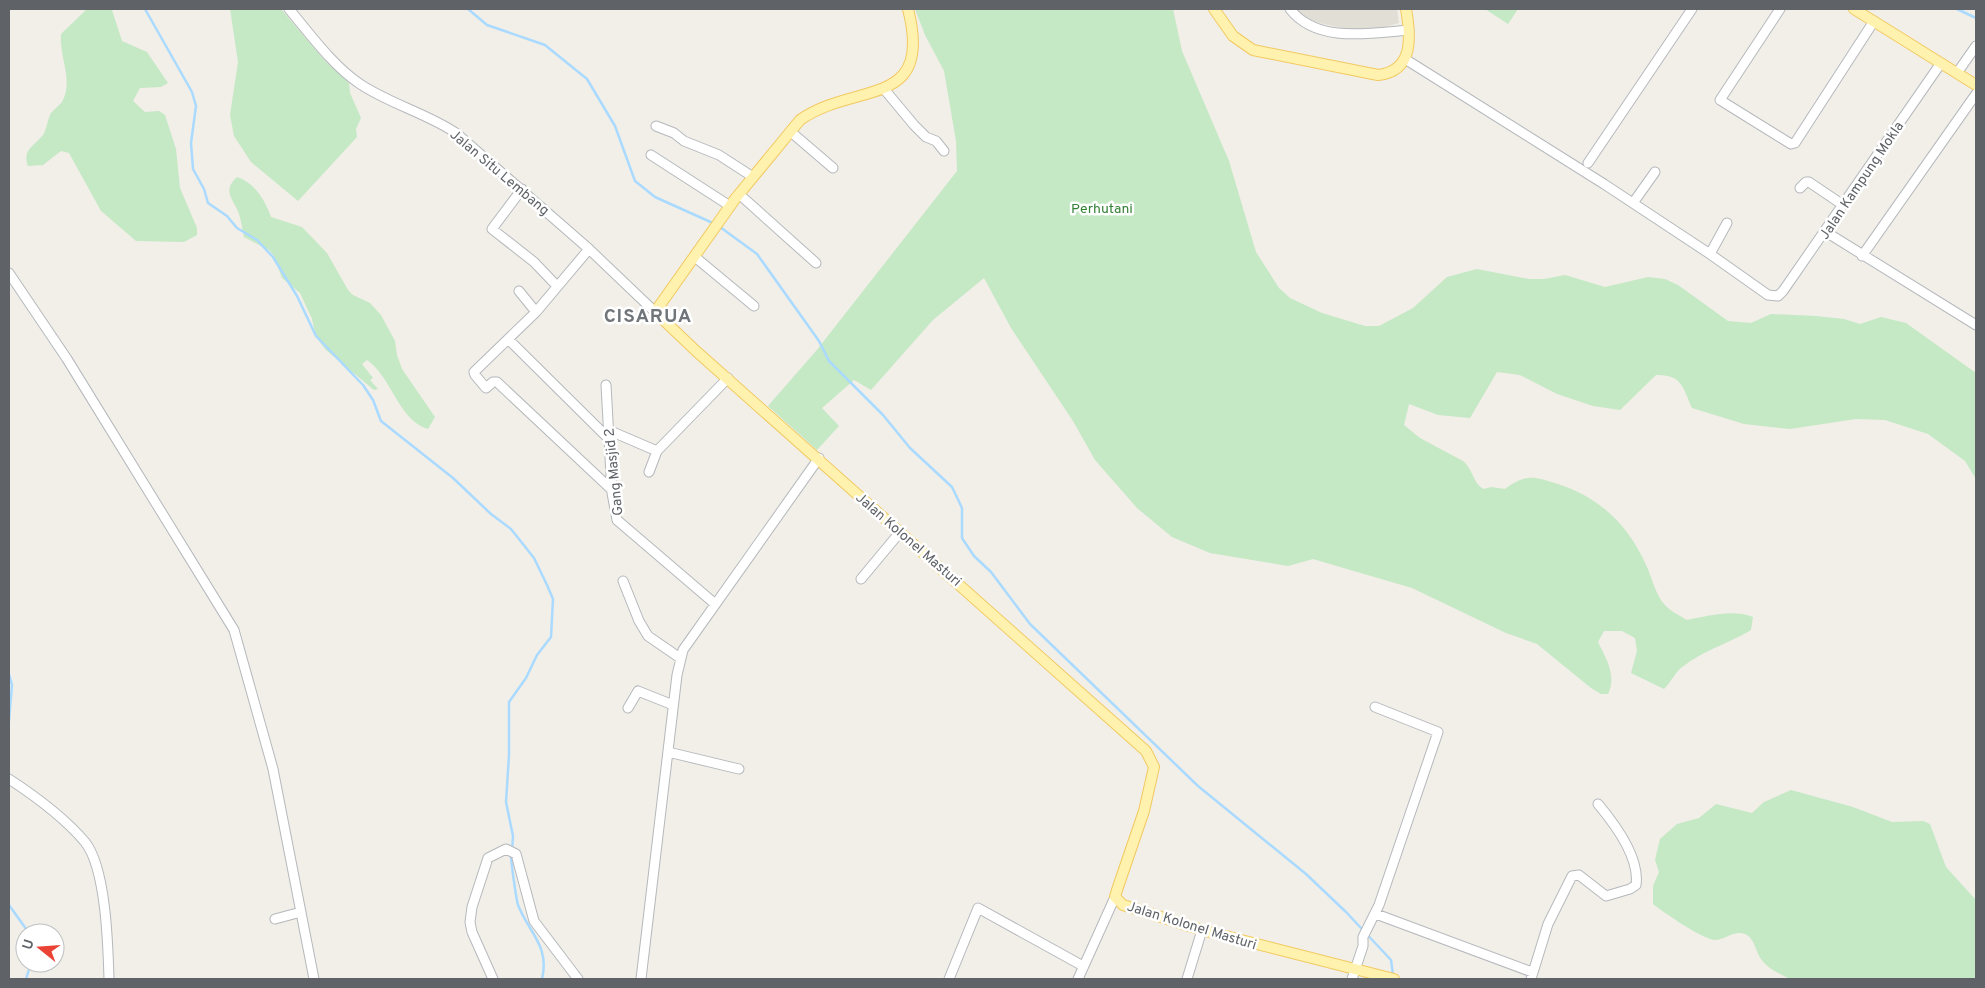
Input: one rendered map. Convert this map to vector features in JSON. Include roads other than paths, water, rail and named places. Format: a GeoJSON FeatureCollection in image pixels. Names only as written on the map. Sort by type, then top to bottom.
{"type":"FeatureCollection","features":[{"type":"Feature","properties":{"kind":"main road"},"geometry":{"type":"LineString","coordinates":[[655,312],[739,194],[800,120],[813,111],[890,87],[901,78],[912,58],[915,43],[908,9]]}},
{"type":"Feature","properties":{"kind":"main road"},"geometry":{"type":"LineString","coordinates":[[1214,9],[1233,36],[1253,50],[1378,75],[1395,71],[1405,59],[1409,30],[1406,9]]}},
{"type":"Feature","properties":{"kind":"main road"},"geometry":{"type":"LineString","coordinates":[[1854,9],[1976,85]]}},
{"type":"Feature","properties":{"kind":"main road","name":"Jalan Kolonel Masturi"},"geometry":{"type":"LineString","coordinates":[[655,312],[1103,710],[1152,758],[1154,767],[1144,811],[1116,897],[1123,905],[1202,930],[1355,968],[1386,978]]}},
{"type":"Feature","properties":{"kind":"street","name":"Jalan Situ Lembang"},"geometry":{"type":"LineString","coordinates":[[289,9],[336,62],[358,83],[446,126],[522,189],[655,312]]}},
{"type":"Feature","properties":{"kind":"street"},"geometry":{"type":"LineString","coordinates":[[1290,9],[1297,17],[1308,24],[1340,33],[1363,35],[1409,30]]}},
{"type":"Feature","properties":{"kind":"street"},"geometry":{"type":"LineString","coordinates":[[1588,163],[1692,9]]}},
{"type":"Feature","properties":{"kind":"street"},"geometry":{"type":"LineString","coordinates":[[1780,9],[1720,100],[1792,144],[1874,21]]}},
{"type":"Feature","properties":{"kind":"street"},"geometry":{"type":"LineString","coordinates":[[1957,73],[1976,46]]}},
{"type":"Feature","properties":{"kind":"street"},"geometry":{"type":"LineString","coordinates":[[1405,59],[1710,254],[1727,223]]}},
{"type":"Feature","properties":{"kind":"street","name":"Jalan Kampung Mokla"},"geometry":{"type":"LineString","coordinates":[[1710,254],[1768,295],[1778,296],[1826,232],[1941,63]]}},
{"type":"Feature","properties":{"kind":"street"},"geometry":{"type":"LineString","coordinates":[[884,89],[926,137],[934,139],[944,151]]}},
{"type":"Feature","properties":{"kind":"street"},"geometry":{"type":"LineString","coordinates":[[1862,256],[1976,94]]}},
{"type":"Feature","properties":{"kind":"street"},"geometry":{"type":"LineString","coordinates":[[656,126],[674,133],[684,141],[719,155],[753,177]]}},
{"type":"Feature","properties":{"kind":"street"},"geometry":{"type":"LineString","coordinates":[[790,132],[833,168]]}},
{"type":"Feature","properties":{"kind":"street"},"geometry":{"type":"LineString","coordinates":[[650,155],[730,206]]}},
{"type":"Feature","properties":{"kind":"street"},"geometry":{"type":"LineString","coordinates":[[1633,203],[1655,172]]}},
{"type":"Feature","properties":{"kind":"street"},"geometry":{"type":"LineString","coordinates":[[1800,188],[1806,182],[1809,182],[1843,205]]}},
{"type":"Feature","properties":{"kind":"street"},"geometry":{"type":"LineString","coordinates":[[522,189],[494,224],[493,230],[534,262],[557,286]]}},
{"type":"Feature","properties":{"kind":"street"},"geometry":{"type":"LineString","coordinates":[[739,194],[816,263]]}},
{"type":"Feature","properties":{"kind":"street"},"geometry":{"type":"LineString","coordinates":[[1826,232],[1862,256],[1939,300],[1976,325]]}},
{"type":"Feature","properties":{"kind":"street"},"geometry":{"type":"LineString","coordinates":[[588,249],[536,312],[474,372],[487,388],[493,382],[497,382],[612,490]]}},
{"type":"Feature","properties":{"kind":"street"},"geometry":{"type":"LineString","coordinates":[[695,257],[754,306]]}},
{"type":"Feature","properties":{"kind":"street"},"geometry":{"type":"LineString","coordinates":[[9,273],[67,359],[234,630],[273,770],[314,979]]}},
{"type":"Feature","properties":{"kind":"street"},"geometry":{"type":"LineString","coordinates":[[518,291],[536,312]]}},
{"type":"Feature","properties":{"kind":"street"},"geometry":{"type":"LineString","coordinates":[[508,339],[608,434],[657,451]]}},
{"type":"Feature","properties":{"kind":"street"},"geometry":{"type":"LineString","coordinates":[[649,472],[657,451],[728,378]]}},
{"type":"Feature","properties":{"kind":"street","name":"Gang Masjid 2"},"geometry":{"type":"LineString","coordinates":[[606,385],[614,511],[621,526],[714,603]]}},
{"type":"Feature","properties":{"kind":"street"},"geometry":{"type":"LineString","coordinates":[[641,979],[680,658],[683,650],[714,603],[819,458]]}},
{"type":"Feature","properties":{"kind":"street"},"geometry":{"type":"LineString","coordinates":[[861,580],[901,531]]}},
{"type":"Feature","properties":{"kind":"street"},"geometry":{"type":"LineString","coordinates":[[623,581],[645,631],[653,641],[680,658]]}},
{"type":"Feature","properties":{"kind":"street"},"geometry":{"type":"LineString","coordinates":[[628,708],[638,691],[673,705]]}},
{"type":"Feature","properties":{"kind":"street"},"geometry":{"type":"LineString","coordinates":[[1352,979],[1365,934],[1376,914],[1438,732],[1375,707]]}},
{"type":"Feature","properties":{"kind":"street"},"geometry":{"type":"LineString","coordinates":[[668,752],[739,769]]}},
{"type":"Feature","properties":{"kind":"street"},"geometry":{"type":"LineString","coordinates":[[9,778],[48,808],[86,843],[97,865],[109,953],[109,979]]}},
{"type":"Feature","properties":{"kind":"street"},"geometry":{"type":"LineString","coordinates":[[1376,914],[1531,976],[1548,924],[1572,876],[1579,875],[1606,896],[1630,889],[1636,885],[1637,877],[1625,842],[1617,825],[1598,804]]}},
{"type":"Feature","properties":{"kind":"street"},"geometry":{"type":"LineString","coordinates":[[493,979],[472,932],[472,907],[488,858],[506,849],[516,854],[534,921],[578,979]]}},
{"type":"Feature","properties":{"kind":"street"},"geometry":{"type":"LineString","coordinates":[[1078,979],[1116,897]]}},
{"type":"Feature","properties":{"kind":"street"},"geometry":{"type":"LineString","coordinates":[[949,979],[978,908],[1083,966]]}},
{"type":"Feature","properties":{"kind":"street"},"geometry":{"type":"LineString","coordinates":[[275,920],[301,912]]}},
{"type":"Feature","properties":{"kind":"street"},"geometry":{"type":"LineString","coordinates":[[1187,979],[1202,930]]}},
{"type":"Feature","properties":{"kind":"waterway"},"geometry":{"type":"LineString","coordinates":[[145,9],[192,92],[196,106],[191,143],[193,169],[204,189],[208,203],[227,216],[237,228],[257,240],[273,257],[297,296],[316,336],[363,385],[373,400],[381,421],[453,478],[491,514],[511,529],[534,558],[547,585],[553,599],[551,637],[537,655],[526,678],[509,702],[509,755],[506,802],[513,836],[512,850]]}},
{"type":"Feature","properties":{"kind":"waterway"},"geometry":{"type":"LineString","coordinates":[[468,9],[487,25],[545,45],[587,79],[615,126],[635,181],[655,197],[715,224]]}},
{"type":"Feature","properties":{"kind":"waterway"},"geometry":{"type":"LineString","coordinates":[[1957,9],[1976,18]]}},
{"type":"Feature","properties":{"kind":"waterway"},"geometry":{"type":"LineString","coordinates":[[720,227],[757,254],[819,341],[829,361],[883,415],[910,448],[952,487],[962,508],[962,538],[974,556],[991,572],[1030,624],[1198,786],[1306,874],[1346,912],[1391,960],[1393,975]]}},
{"type":"Feature","properties":{"kind":"waterway"},"geometry":{"type":"LineString","coordinates":[[9,674],[12,685],[9,721]]}},
{"type":"Feature","properties":{"kind":"waterway"},"geometry":{"type":"LineString","coordinates":[[511,855],[518,905],[541,948],[544,967],[542,979]]}},
{"type":"Feature","properties":{"kind":"waterway"},"geometry":{"type":"LineString","coordinates":[[9,905],[22,923]]}},
{"type":"Feature","properties":{"kind":"waterway"},"geometry":{"type":"LineString","coordinates":[[26,979],[28,973]]}},
{"type":"Feature","properties":{"kind":"district","name":"CISARUA"},"geometry":{"type":"Point","coordinates":[648,315]}},
{"type":"Feature","properties":{"kind":"park label","name":"Perhutani"},"geometry":{"type":"Point","coordinates":[1102,208]}}]}
